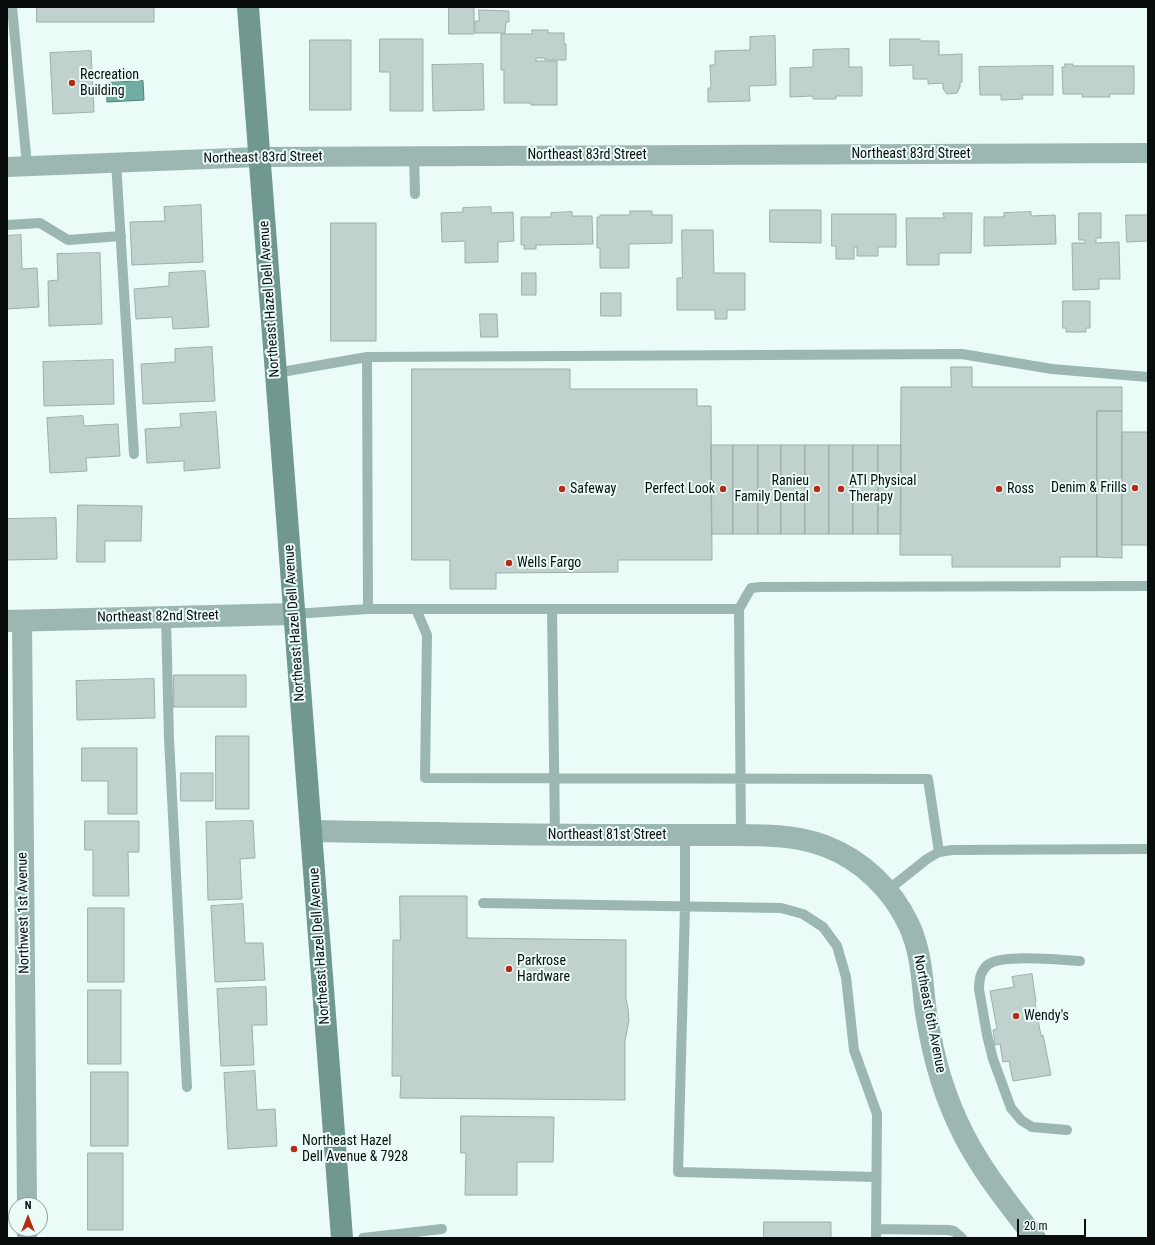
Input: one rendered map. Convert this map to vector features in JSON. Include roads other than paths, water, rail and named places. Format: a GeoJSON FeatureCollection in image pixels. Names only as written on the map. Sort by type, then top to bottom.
{"type":"FeatureCollection","features":[{"type":"Feature","properties":{"kind":"main road","name":"Northeast Hazel Dell Avenue"},"geometry":{"type":"LineString","coordinates":[[248,7],[342,1238]]}},
{"type":"Feature","properties":{"kind":"street","name":"Northeast 83rd Street"},"geometry":{"type":"LineString","coordinates":[[7,167],[27,165],[259,157],[1148,153]]}},
{"type":"Feature","properties":{"kind":"street","name":"Northeast 82nd Street"},"geometry":{"type":"LineString","coordinates":[[14,620],[294,614]]}},
{"type":"Feature","properties":{"kind":"street","name":"Northwest 1st Avenue"},"geometry":{"type":"LineString","coordinates":[[14,620],[27,1197]]}},
{"type":"Feature","properties":{"kind":"street","name":"Northeast 81st Street"},"geometry":{"type":"LineString","coordinates":[[311,831],[554,835],[741,835],[790,837],[825,846],[856,861],[869,871],[888,890]]}},
{"type":"Feature","properties":{"kind":"street","name":"Northeast 6th Avenue"},"geometry":{"type":"LineString","coordinates":[[888,890],[900,907],[914,938],[919,954],[934,1051],[947,1094],[957,1118],[979,1161],[1035,1238]]}},
{"type":"Feature","properties":{"kind":"lane"},"geometry":{"type":"LineString","coordinates":[[12,7],[10,25],[27,165]]}},
{"type":"Feature","properties":{"kind":"lane"},"geometry":{"type":"LineString","coordinates":[[414,156],[415,194]]}},
{"type":"Feature","properties":{"kind":"lane"},"geometry":{"type":"LineString","coordinates":[[116,162],[134,454]]}},
{"type":"Feature","properties":{"kind":"lane"},"geometry":{"type":"LineString","coordinates":[[7,225],[40,223],[68,240],[121,236]]}},
{"type":"Feature","properties":{"kind":"lane"},"geometry":{"type":"LineString","coordinates":[[276,373],[367,357],[962,354],[1052,369],[1148,377]]}},
{"type":"Feature","properties":{"kind":"lane"},"geometry":{"type":"LineString","coordinates":[[367,357],[368,609]]}},
{"type":"Feature","properties":{"kind":"lane"},"geometry":{"type":"LineString","coordinates":[[741,835],[739,609],[751,588],[1148,586]]}},
{"type":"Feature","properties":{"kind":"lane"},"geometry":{"type":"LineString","coordinates":[[294,614],[368,609],[739,609]]}},
{"type":"Feature","properties":{"kind":"lane"},"geometry":{"type":"LineString","coordinates":[[416,609],[426,635],[425,778],[928,779],[939,852]]}},
{"type":"Feature","properties":{"kind":"lane"},"geometry":{"type":"LineString","coordinates":[[552,609],[554,835]]}},
{"type":"Feature","properties":{"kind":"lane"},"geometry":{"type":"LineString","coordinates":[[166,617],[169,739],[187,1087]]}},
{"type":"Feature","properties":{"kind":"lane"},"geometry":{"type":"LineString","coordinates":[[685,835],[685,906],[678,1172],[876,1177]]}},
{"type":"Feature","properties":{"kind":"lane"},"geometry":{"type":"LineString","coordinates":[[888,890],[927,859],[939,852],[952,850],[1148,848]]}},
{"type":"Feature","properties":{"kind":"lane"},"geometry":{"type":"LineString","coordinates":[[483,903],[780,908],[803,914],[823,927],[837,946],[846,976],[854,1050],[877,1114],[876,1234],[948,1230],[954,1231],[962,1238]]}},
{"type":"Feature","properties":{"kind":"lane"},"geometry":{"type":"LineString","coordinates":[[1067,1130],[1032,1127],[1020,1120],[1011,1108],[993,1059],[987,1035],[979,982],[985,968],[990,963],[1000,960],[1022,959],[1080,961]]}},
{"type":"Feature","properties":{"kind":"lane"},"geometry":{"type":"LineString","coordinates":[[364,1238],[442,1229]]}},
{"type":"Feature","properties":{"kind":"place","name":"Recreation Building"},"geometry":{"type":"Point","coordinates":[72,83]}},
{"type":"Feature","properties":{"kind":"place","name":"Denim & Frills"},"geometry":{"type":"Point","coordinates":[1135,488]}},
{"type":"Feature","properties":{"kind":"place","name":"Safeway"},"geometry":{"type":"Point","coordinates":[562,489]}},
{"type":"Feature","properties":{"kind":"place","name":"Perfect Look"},"geometry":{"type":"Point","coordinates":[723,489]}},
{"type":"Feature","properties":{"kind":"place","name":"Ranieu Family Dental"},"geometry":{"type":"Point","coordinates":[817,489]}},
{"type":"Feature","properties":{"kind":"place","name":"ATI Physical Therapy"},"geometry":{"type":"Point","coordinates":[841,489]}},
{"type":"Feature","properties":{"kind":"place","name":"Ross"},"geometry":{"type":"Point","coordinates":[999,489]}},
{"type":"Feature","properties":{"kind":"place","name":"Wells Fargo"},"geometry":{"type":"Point","coordinates":[509,563]}},
{"type":"Feature","properties":{"kind":"place","name":"Parkrose Hardware"},"geometry":{"type":"Point","coordinates":[509,969]}},
{"type":"Feature","properties":{"kind":"place","name":"Wendy's"},"geometry":{"type":"Point","coordinates":[1016,1016]}},
{"type":"Feature","properties":{"kind":"place","name":"Northeast Hazel Dell Avenue & 7928"},"geometry":{"type":"Point","coordinates":[294,1149]}}]}
